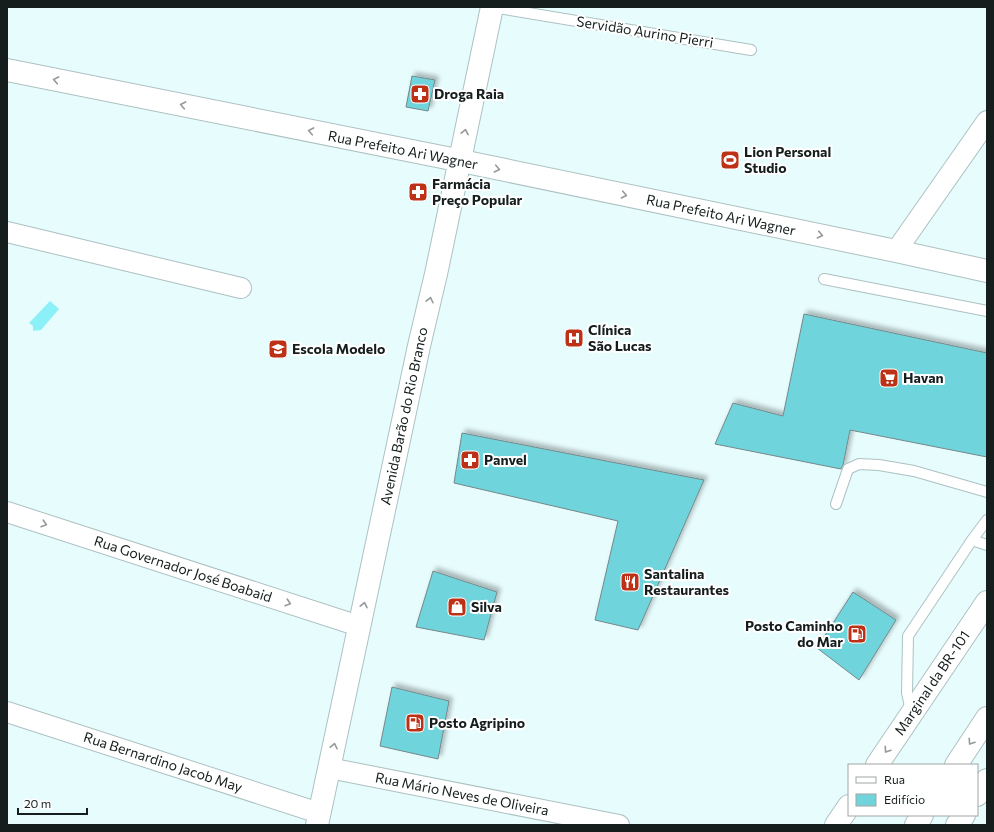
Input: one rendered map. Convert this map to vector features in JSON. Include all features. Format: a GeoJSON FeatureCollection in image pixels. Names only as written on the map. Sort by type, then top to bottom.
{"type":"FeatureCollection","features":[{"type":"Feature","properties":{"kind":"main road","name":"Avenida Barão do Rio Branco"},"geometry":{"type":"LineString","coordinates":[[318,819],[492,7]]}},
{"type":"Feature","properties":{"kind":"main road","name":"Rua Prefeito Ari Wagner"},"geometry":{"type":"LineString","coordinates":[[7,70],[459,161],[987,271]]}},
{"type":"Feature","properties":{"kind":"main road","name":"Marginal da BR-101"},"geometry":{"type":"LineString","coordinates":[[878,764],[987,602]]}},
{"type":"Feature","properties":{"kind":"main road"},"geometry":{"type":"LineString","coordinates":[[957,764],[987,718]]}},
{"type":"Feature","properties":{"kind":"main road"},"geometry":{"type":"LineString","coordinates":[[978,794],[987,780]]}},
{"type":"Feature","properties":{"kind":"main road"},"geometry":{"type":"LineString","coordinates":[[836,825],[848,807]]}},
{"type":"Feature","properties":{"kind":"main road"},"geometry":{"type":"LineString","coordinates":[[916,825],[921,816]]}},
{"type":"Feature","properties":{"kind":"main road"},"geometry":{"type":"LineString","coordinates":[[957,825],[963,816]]}},
{"type":"Feature","properties":{"kind":"street"},"geometry":{"type":"LineString","coordinates":[[896,251],[987,121]]}},
{"type":"Feature","properties":{"kind":"street"},"geometry":{"type":"LineString","coordinates":[[7,232],[241,288]]}},
{"type":"Feature","properties":{"kind":"street","name":"Rua Governador José Boabaid"},"geometry":{"type":"LineString","coordinates":[[7,512],[359,626]]}},
{"type":"Feature","properties":{"kind":"street","name":"Rua Bernardino Jacob May"},"geometry":{"type":"LineString","coordinates":[[7,712],[318,819]]}},
{"type":"Feature","properties":{"kind":"street","name":"Rua Mário Neves de Oliveira"},"geometry":{"type":"LineString","coordinates":[[329,768],[575,821],[619,825]]}},
{"type":"Feature","properties":{"kind":"lane","name":"Servidão Aurino Pierri"},"geometry":{"type":"LineString","coordinates":[[492,7],[751,50]]}},
{"type":"Feature","properties":{"kind":"lane"},"geometry":{"type":"LineString","coordinates":[[824,279],[987,311]]}},
{"type":"Feature","properties":{"kind":"lane"},"geometry":{"type":"LineString","coordinates":[[836,504],[848,469],[859,464],[879,465],[914,471],[987,492]]}},
{"type":"Feature","properties":{"kind":"lane"},"geometry":{"type":"LineString","coordinates":[[912,713],[907,693],[908,636],[987,520]]}},
{"type":"Feature","properties":{"kind":"lane"},"geometry":{"type":"LineString","coordinates":[[972,540],[987,545]]}},
{"type":"Feature","properties":{"kind":"water"},"geometry":{"type":"Polygon","coordinates":[[[50,301],[59,309],[41,330],[33,331],[33,326],[29,323],[50,301]]]}},
{"type":"Feature","properties":{"kind":"building","name":"Droga Raia"},"geometry":{"type":"Polygon","coordinates":[[[412,76],[435,80],[428,111],[406,107],[412,76]]]}},
{"type":"Feature","properties":{"kind":"building","name":"Havan"},"geometry":{"type":"Polygon","coordinates":[[[804,314],[987,353],[987,457],[850,430],[841,469],[715,444],[733,403],[783,416],[804,314]]]}},
{"type":"Feature","properties":{"kind":"building"},"geometry":{"type":"Polygon","coordinates":[[[462,433],[704,480],[638,630],[595,620],[618,521],[454,483],[462,433]]]}},
{"type":"Feature","properties":{"kind":"building"},"geometry":{"type":"Polygon","coordinates":[[[433,571],[497,592],[484,640],[416,627],[433,571]]]}},
{"type":"Feature","properties":{"kind":"building","name":"Posto Caminho do Mar"},"geometry":{"type":"Polygon","coordinates":[[[853,592],[896,620],[859,680],[817,648],[853,592]]]}},
{"type":"Feature","properties":{"kind":"building","name":"Posto Agripino"},"geometry":{"type":"Polygon","coordinates":[[[392,687],[449,701],[438,759],[380,746],[392,687]]]}},
{"type":"Feature","properties":{"kind":"place","name":"Droga Raia"},"geometry":{"type":"Point","coordinates":[420,94]}},
{"type":"Feature","properties":{"kind":"place","name":"Lion Personal Studio"},"geometry":{"type":"Point","coordinates":[730,160]}},
{"type":"Feature","properties":{"kind":"place","name":"Farmácia Preço Popular"},"geometry":{"type":"Point","coordinates":[418,192]}},
{"type":"Feature","properties":{"kind":"place","name":"Clínica São Lucas"},"geometry":{"type":"Point","coordinates":[574,338]}},
{"type":"Feature","properties":{"kind":"place","name":"Escola Modelo"},"geometry":{"type":"Point","coordinates":[278,349]}},
{"type":"Feature","properties":{"kind":"place","name":"Havan"},"geometry":{"type":"Point","coordinates":[889,378]}},
{"type":"Feature","properties":{"kind":"place","name":"Panvel"},"geometry":{"type":"Point","coordinates":[470,460]}},
{"type":"Feature","properties":{"kind":"place","name":"Santalina Restaurantes"},"geometry":{"type":"Point","coordinates":[630,582]}},
{"type":"Feature","properties":{"kind":"place","name":"Silva"},"geometry":{"type":"Point","coordinates":[457,607]}},
{"type":"Feature","properties":{"kind":"place","name":"Posto Caminho do Mar"},"geometry":{"type":"Point","coordinates":[857,634]}},
{"type":"Feature","properties":{"kind":"place","name":"Posto Agripino"},"geometry":{"type":"Point","coordinates":[415,723]}}]}
